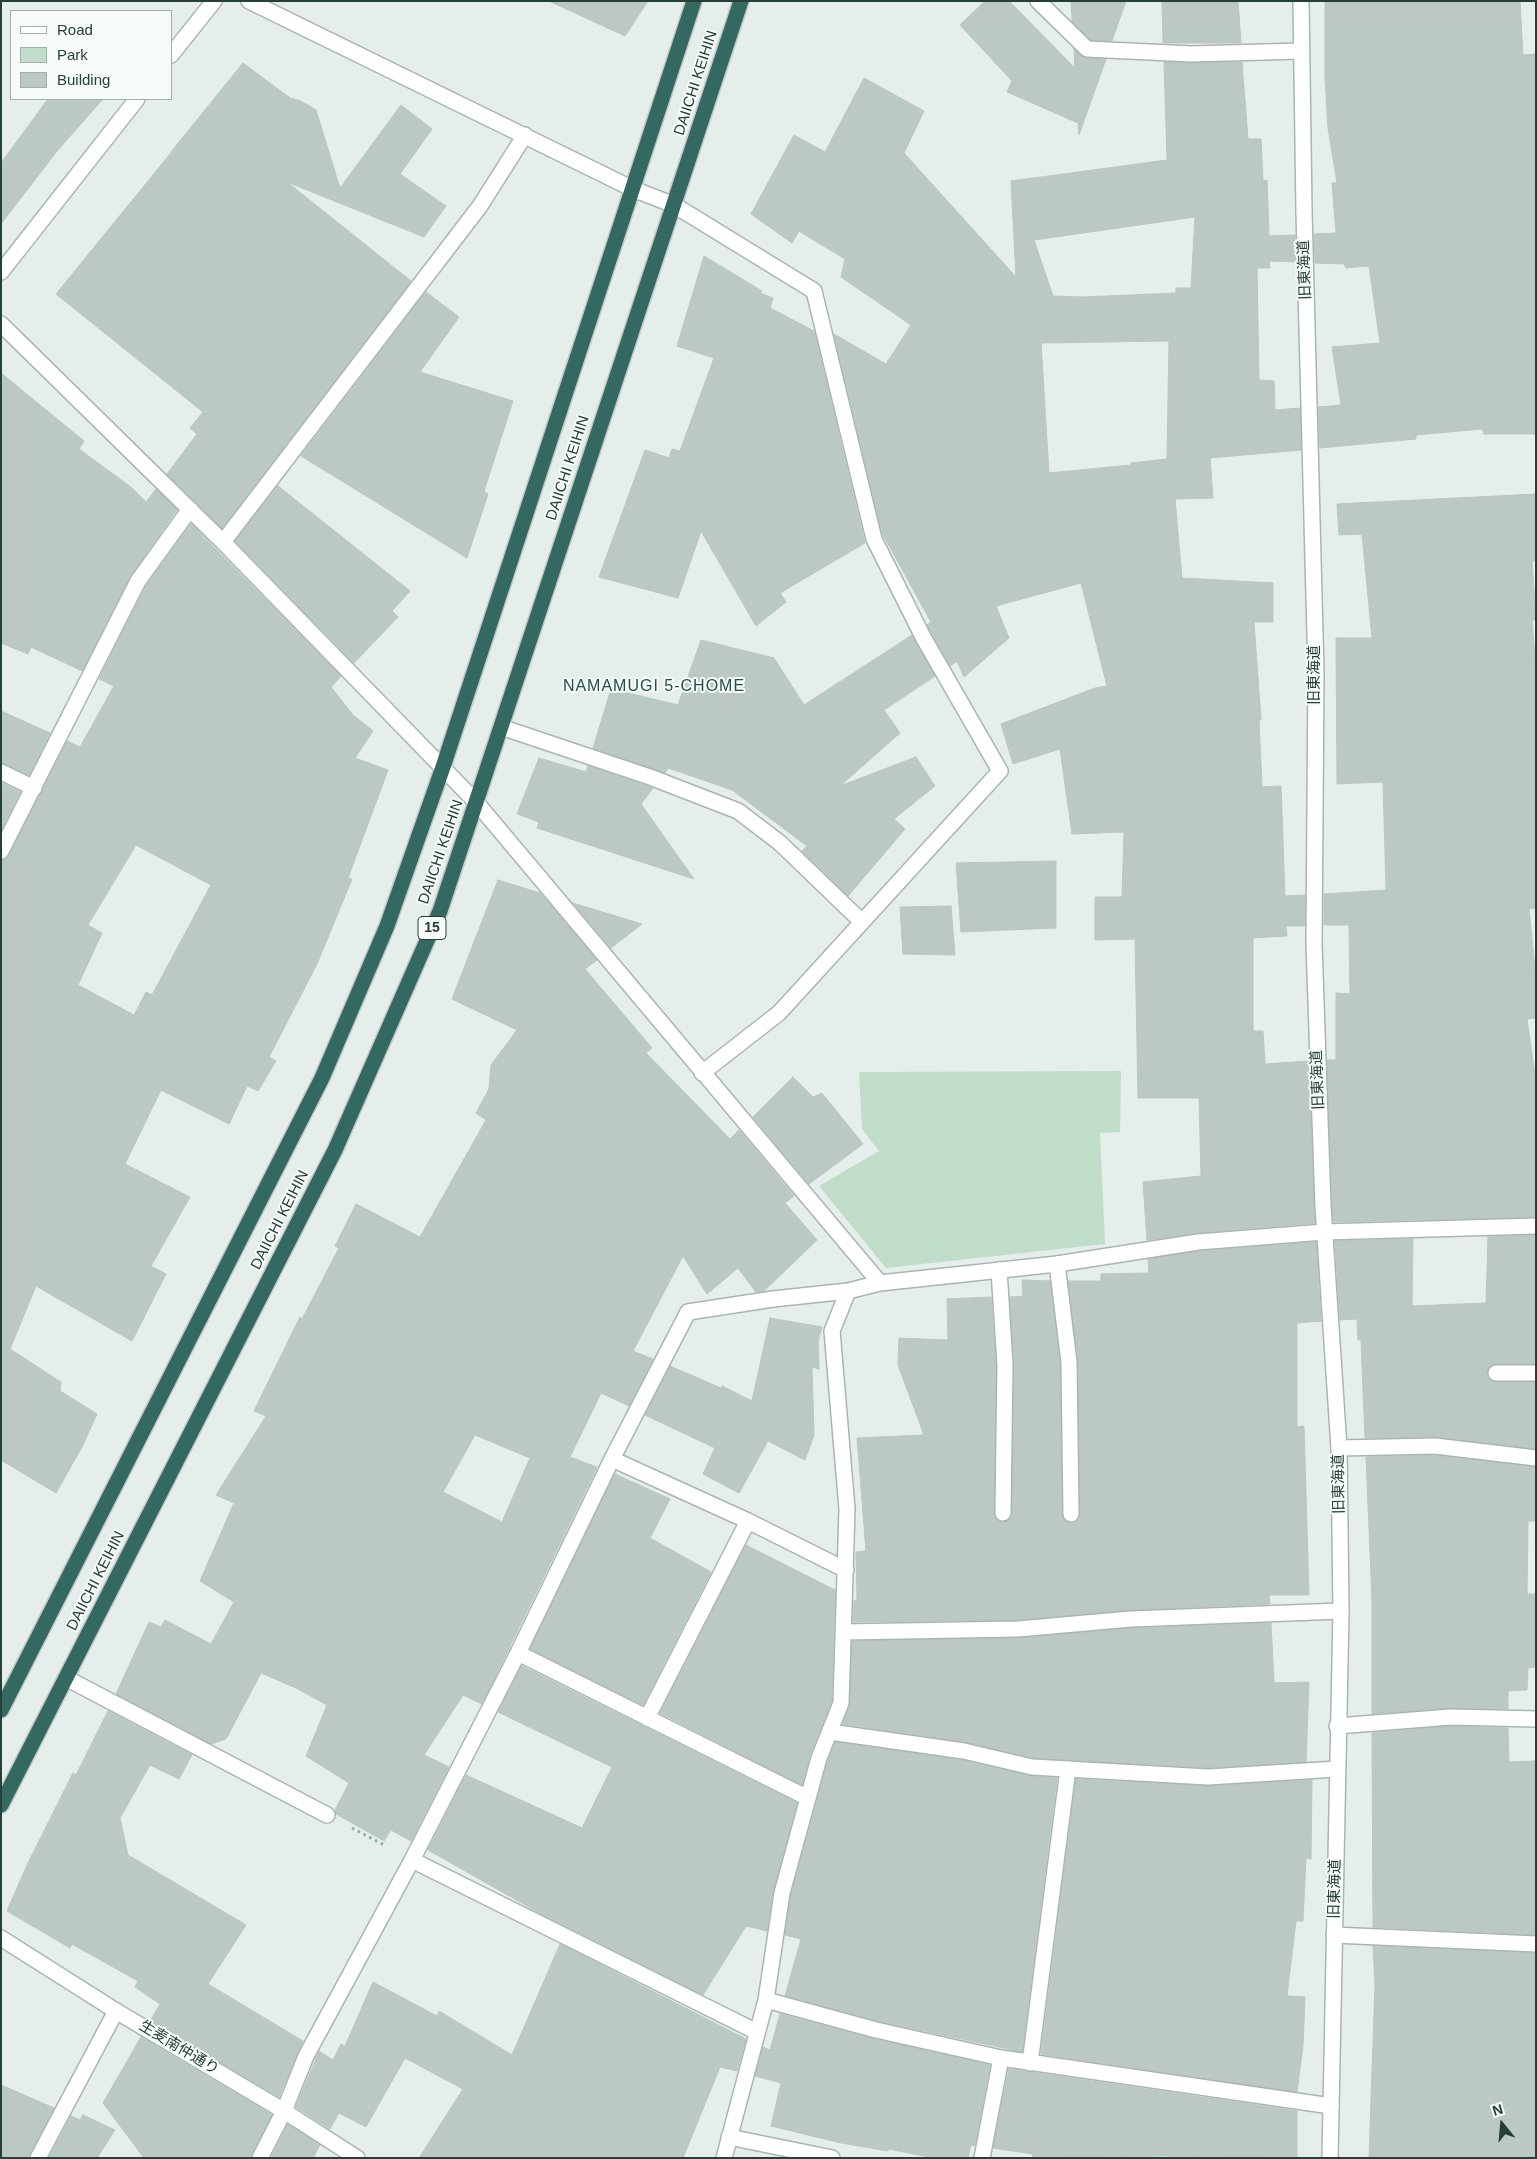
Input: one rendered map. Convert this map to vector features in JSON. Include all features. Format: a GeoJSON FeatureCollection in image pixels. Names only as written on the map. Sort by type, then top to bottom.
{"type":"FeatureCollection","features":[{"type":"Feature","properties":{"kind":"highway","name":"DAIICHI KEIHIN"},"geometry":{"type":"LineString","coordinates":[[1,1710],[322,1078],[387,926],[443,767],[694,1]]}},
{"type":"Feature","properties":{"kind":"highway","name":"DAIICHI KEIHIN"},"geometry":{"type":"LineString","coordinates":[[1,1805],[335,1150],[440,911],[741,1]]}},
{"type":"Feature","properties":{"kind":"street"},"geometry":{"type":"LineString","coordinates":[[172,54],[214,1]]}},
{"type":"Feature","properties":{"kind":"street"},"geometry":{"type":"LineString","coordinates":[[249,1],[633,189],[674,205],[814,291],[874,539],[923,637],[1000,771],[779,1013],[702,1073]]}},
{"type":"Feature","properties":{"kind":"street"},"geometry":{"type":"LineString","coordinates":[[1038,1],[1087,49],[1191,54],[1301,51]]}},
{"type":"Feature","properties":{"kind":"street","name":"旧東海道"},"geometry":{"type":"LineString","coordinates":[[1301,1],[1304,212],[1316,673],[1314,944],[1324,1232],[1339,1448],[1341,1611],[1337,1726],[1330,2158]]}},
{"type":"Feature","properties":{"kind":"street"},"geometry":{"type":"LineString","coordinates":[[1,272],[136,100]]}},
{"type":"Feature","properties":{"kind":"street"},"geometry":{"type":"LineString","coordinates":[[223,542],[480,206],[525,136]]}},
{"type":"Feature","properties":{"kind":"street"},"geometry":{"type":"LineString","coordinates":[[1,324],[223,542],[476,802],[880,1283]]}},
{"type":"Feature","properties":{"kind":"street"},"geometry":{"type":"LineString","coordinates":[[1,851],[138,581],[190,509]]}},
{"type":"Feature","properties":{"kind":"street"},"geometry":{"type":"LineString","coordinates":[[501,727],[650,777],[738,811],[780,843],[862,922]]}},
{"type":"Feature","properties":{"kind":"street"},"geometry":{"type":"LineString","coordinates":[[1,772],[34,788]]}},
{"type":"Feature","properties":{"kind":"street"},"geometry":{"type":"LineString","coordinates":[[260,2158],[284,2111],[306,2056],[412,1860],[518,1653],[612,1459],[688,1312],[773,1298],[848,1292],[880,1283],[1057,1264],[1198,1242],[1324,1232],[1536,1226]]}},
{"type":"Feature","properties":{"kind":"street"},"geometry":{"type":"LineString","coordinates":[[1057,1264],[1069,1362],[1071,1514]]}},
{"type":"Feature","properties":{"kind":"street"},"geometry":{"type":"LineString","coordinates":[[998,1270],[1005,1365],[1002,1513]]}},
{"type":"Feature","properties":{"kind":"street"},"geometry":{"type":"LineString","coordinates":[[724,2158],[766,2000],[782,1892],[819,1758],[841,1703],[847,1509],[832,1331],[848,1292]]}},
{"type":"Feature","properties":{"kind":"street"},"geometry":{"type":"LineString","coordinates":[[1496,1373],[1536,1373]]}},
{"type":"Feature","properties":{"kind":"street"},"geometry":{"type":"LineString","coordinates":[[1339,1448],[1435,1446],[1536,1458]]}},
{"type":"Feature","properties":{"kind":"street"},"geometry":{"type":"LineString","coordinates":[[612,1459],[846,1570]]}},
{"type":"Feature","properties":{"kind":"street"},"geometry":{"type":"LineString","coordinates":[[647,1718],[748,1522]]}},
{"type":"Feature","properties":{"kind":"street"},"geometry":{"type":"LineString","coordinates":[[844,1632],[1018,1629],[1131,1619],[1341,1611]]}},
{"type":"Feature","properties":{"kind":"street"},"geometry":{"type":"LineString","coordinates":[[518,1653],[808,1798]]}},
{"type":"Feature","properties":{"kind":"street"},"geometry":{"type":"LineString","coordinates":[[66,1678],[327,1815]]}},
{"type":"Feature","properties":{"kind":"street"},"geometry":{"type":"LineString","coordinates":[[1337,1726],[1451,1717],[1536,1719]]}},
{"type":"Feature","properties":{"kind":"street"},"geometry":{"type":"LineString","coordinates":[[830,1732],[964,1751],[1032,1767],[1208,1777],[1337,1769]]}},
{"type":"Feature","properties":{"kind":"street"},"geometry":{"type":"LineString","coordinates":[[1030,2063],[1068,1769]]}},
{"type":"Feature","properties":{"kind":"street"},"geometry":{"type":"LineString","coordinates":[[412,1860],[757,2032]]}},
{"type":"Feature","properties":{"kind":"street"},"geometry":{"type":"LineString","coordinates":[[1334,1935],[1536,1944]]}},
{"type":"Feature","properties":{"kind":"street","name":"生麦南仲通り"},"geometry":{"type":"LineString","coordinates":[[1,1938],[116,2011],[284,2111],[357,2158]]}},
{"type":"Feature","properties":{"kind":"street"},"geometry":{"type":"LineString","coordinates":[[766,2000],[876,2030],[1001,2058],[1331,2106]]}},
{"type":"Feature","properties":{"kind":"street"},"geometry":{"type":"LineString","coordinates":[[38,2158],[116,2011]]}},
{"type":"Feature","properties":{"kind":"street"},"geometry":{"type":"LineString","coordinates":[[982,2158],[1001,2058]]}},
{"type":"Feature","properties":{"kind":"street"},"geometry":{"type":"LineString","coordinates":[[730,2137],[832,2158]]}},
{"type":"Feature","properties":{"kind":"path"},"geometry":{"type":"LineString","coordinates":[[327,1815],[392,1849]]}},
{"type":"Feature","properties":{"kind":"green space"},"geometry":{"type":"Polygon","coordinates":[[[1121,1071],[1120,1132],[1100,1133],[1105,1244],[886,1268],[819,1186],[879,1151],[862,1129],[859,1072],[1121,1071]]]}},
{"type":"Feature","properties":{"kind":"building"},"geometry":{"type":"Polygon","coordinates":[[[549,1],[648,1],[625,36],[549,1]]]}},
{"type":"Feature","properties":{"kind":"building"},"geometry":{"type":"Polygon","coordinates":[[[985,1],[1009,1],[1075,68],[1074,49],[1086,58],[1106,59],[1079,135],[1078,123],[1007,92],[1012,81],[960,25],[985,1]]]}},
{"type":"Feature","properties":{"kind":"building"},"geometry":{"type":"Polygon","coordinates":[[[1071,1],[1126,1],[1112,41],[1091,40],[1072,21],[1071,1]]]}},
{"type":"Feature","properties":{"kind":"building"},"geometry":{"type":"Polygon","coordinates":[[[1162,1],[1238,1],[1241,43],[1163,43],[1162,1]]]}},
{"type":"Feature","properties":{"kind":"building"},"geometry":{"type":"Polygon","coordinates":[[[1325,1],[1520,1],[1523,55],[1536,54],[1536,434],[1484,434],[1482,429],[1416,435],[1416,439],[1320,448],[1318,407],[1341,405],[1332,347],[1380,343],[1369,266],[1346,268],[1344,264],[1315,263],[1314,234],[1336,233],[1332,183],[1337,183],[1328,128],[1325,78],[1325,1]]]}},
{"type":"Feature","properties":{"kind":"building"},"geometry":{"type":"Polygon","coordinates":[[[1164,62],[1242,62],[1248,139],[1261,139],[1263,181],[1267,180],[1269,236],[1295,235],[1296,262],[1269,261],[1270,268],[1257,268],[1259,380],[1274,381],[1275,410],[1300,408],[1301,450],[1210,458],[1213,498],[1175,499],[1182,578],[1273,583],[1273,622],[1254,622],[1261,720],[1259,720],[1262,787],[1281,786],[1285,896],[1305,895],[1305,926],[1286,926],[1287,936],[1253,938],[1253,1031],[1263,1031],[1265,1064],[1309,1061],[1315,1223],[1197,1233],[1147,1240],[1143,1182],[1201,1176],[1199,1098],[1138,1098],[1135,939],[1095,940],[1095,897],[1122,897],[1124,832],[1072,834],[1060,749],[1013,764],[1001,724],[1095,688],[1107,686],[1081,583],[996,606],[1009,638],[964,677],[957,661],[950,666],[927,625],[931,622],[882,533],[834,334],[886,364],[911,325],[841,277],[845,259],[799,231],[792,243],[751,214],[794,135],[825,152],[864,78],[924,111],[904,153],[1016,277],[1011,181],[1167,160],[1164,62]],[[1195,217],[1034,240],[1053,296],[1084,297],[1176,293],[1176,288],[1191,288],[1195,217]],[[1169,341],[1041,343],[1049,473],[1131,465],[1131,463],[1167,459],[1169,341]]]}},
{"type":"Feature","properties":{"kind":"building"},"geometry":{"type":"Polygon","coordinates":[[[243,63],[290,98],[301,101],[316,110],[340,188],[401,105],[432,129],[400,174],[446,206],[424,237],[287,182],[411,281],[222,528],[167,474],[197,434],[190,428],[203,412],[56,294],[171,155],[171,152],[243,63]]]}},
{"type":"Feature","properties":{"kind":"building"},"geometry":{"type":"Polygon","coordinates":[[[47,100],[102,100],[57,151],[1,224],[1,163],[47,100]]]}},
{"type":"Feature","properties":{"kind":"building"},"geometry":{"type":"Polygon","coordinates":[[[704,256],[762,291],[760,293],[773,298],[770,308],[814,331],[865,543],[780,593],[786,602],[756,626],[701,531],[678,598],[599,577],[645,450],[669,458],[672,449],[680,451],[714,358],[677,346],[704,256]]]}},
{"type":"Feature","properties":{"kind":"building"},"geometry":{"type":"Polygon","coordinates":[[[426,292],[459,317],[420,372],[513,401],[484,491],[488,494],[467,558],[301,456],[426,292]]]}},
{"type":"Feature","properties":{"kind":"building"},"geometry":{"type":"Polygon","coordinates":[[[1,373],[84,441],[79,449],[132,488],[146,502],[156,489],[177,510],[130,577],[82,671],[31,647],[28,654],[1,643],[1,373]]]}},
{"type":"Feature","properties":{"kind":"building"},"geometry":{"type":"Polygon","coordinates":[[[278,486],[410,591],[392,611],[398,617],[354,663],[235,541],[278,486]]]}},
{"type":"Feature","properties":{"kind":"building"},"geometry":{"type":"Polygon","coordinates":[[[1536,494],[1536,561],[1532,561],[1536,620],[1532,620],[1536,670],[1536,908],[1529,909],[1536,979],[1536,1018],[1527,1019],[1536,1082],[1536,1217],[1333,1222],[1327,1060],[1336,1060],[1336,993],[1350,994],[1349,925],[1324,925],[1324,894],[1386,890],[1383,782],[1337,784],[1336,638],[1372,638],[1362,534],[1339,535],[1337,504],[1536,494]]]}},
{"type":"Feature","properties":{"kind":"building"},"geometry":{"type":"Polygon","coordinates":[[[191,524],[341,676],[331,687],[353,715],[373,731],[355,758],[388,770],[348,878],[352,879],[317,964],[269,1057],[276,1061],[258,1091],[247,1086],[229,1124],[161,1090],[125,1164],[190,1197],[151,1266],[166,1274],[132,1341],[36,1286],[10,1349],[61,1382],[60,1391],[97,1414],[83,1445],[56,1493],[1,1460],[1,860],[9,855],[67,741],[80,747],[114,686],[99,679],[146,586],[191,524]],[[136,845],[88,925],[102,933],[78,985],[134,1015],[146,992],[152,995],[211,885],[136,845]]]}},
{"type":"Feature","properties":{"kind":"building"},"geometry":{"type":"Polygon","coordinates":[[[912,635],[935,676],[884,710],[900,733],[840,786],[916,757],[935,786],[894,819],[905,829],[848,896],[802,851],[807,846],[732,790],[668,768],[665,773],[593,748],[611,689],[678,705],[701,640],[774,658],[804,705],[912,635]]]}},
{"type":"Feature","properties":{"kind":"building"},"geometry":{"type":"Polygon","coordinates":[[[1,711],[50,733],[29,775],[1,763],[1,711]]]}},
{"type":"Feature","properties":{"kind":"building"},"geometry":{"type":"Polygon","coordinates":[[[539,758],[586,772],[588,766],[653,788],[641,804],[694,879],[537,828],[539,822],[517,814],[539,758]]]}},
{"type":"Feature","properties":{"kind":"building"},"geometry":{"type":"Polygon","coordinates":[[[1,783],[20,792],[1,830],[1,783]]]}},
{"type":"Feature","properties":{"kind":"building"},"geometry":{"type":"Polygon","coordinates":[[[1056,861],[1056,928],[961,932],[956,863],[1056,861]]]}},
{"type":"Feature","properties":{"kind":"building"},"geometry":{"type":"Polygon","coordinates":[[[498,880],[540,893],[597,960],[585,969],[652,1048],[646,1053],[730,1139],[739,1130],[794,1196],[785,1203],[817,1240],[764,1291],[756,1292],[738,1268],[707,1294],[683,1256],[633,1351],[653,1359],[629,1406],[601,1393],[570,1457],[597,1467],[482,1704],[463,1695],[424,1755],[449,1767],[411,1841],[391,1830],[384,1841],[336,1814],[335,1810],[349,1783],[306,1756],[327,1705],[296,1688],[261,1673],[226,1739],[211,1744],[116,1694],[149,1622],[161,1627],[165,1620],[211,1644],[234,1602],[200,1581],[234,1503],[216,1495],[266,1416],[254,1411],[300,1317],[302,1319],[339,1248],[335,1246],[356,1204],[420,1237],[486,1120],[476,1113],[489,1089],[491,1065],[517,1030],[452,999],[498,880]],[[475,1435],[443,1492],[502,1522],[530,1458],[475,1435]]]}},
{"type":"Feature","properties":{"kind":"building"},"geometry":{"type":"Polygon","coordinates":[[[573,903],[642,924],[611,948],[573,903]]]}},
{"type":"Feature","properties":{"kind":"building"},"geometry":{"type":"Polygon","coordinates":[[[951,906],[955,955],[903,954],[900,907],[951,906]]]}},
{"type":"Feature","properties":{"kind":"building"},"geometry":{"type":"Polygon","coordinates":[[[793,1077],[813,1097],[822,1093],[863,1144],[809,1184],[753,1117],[793,1077]]]}},
{"type":"Feature","properties":{"kind":"building"},"geometry":{"type":"Polygon","coordinates":[[[1536,1235],[1536,1364],[1496,1364],[1488,1368],[1487,1373],[1488,1378],[1496,1382],[1536,1382],[1536,1449],[1436,1437],[1365,1438],[1361,1340],[1358,1340],[1357,1319],[1340,1320],[1335,1241],[1413,1239],[1412,1306],[1486,1303],[1488,1237],[1536,1235]]]}},
{"type":"Feature","properties":{"kind":"building"},"geometry":{"type":"Polygon","coordinates":[[[1316,1242],[1321,1321],[1297,1323],[1297,1427],[1304,1426],[1309,1595],[1269,1595],[1270,1604],[1130,1610],[1018,1620],[853,1622],[854,1600],[857,1601],[856,1552],[866,1551],[857,1438],[924,1435],[898,1365],[899,1338],[948,1340],[947,1299],[991,1297],[996,1365],[994,1513],[998,1521],[1007,1521],[1012,1513],[1014,1365],[1010,1297],[1023,1296],[1022,1280],[1050,1281],[1060,1363],[1062,1514],[1066,1522],[1072,1523],[1079,1519],[1080,1514],[1078,1362],[1068,1281],[1101,1281],[1101,1274],[1149,1273],[1148,1259],[1199,1251],[1316,1242]]]}},
{"type":"Feature","properties":{"kind":"building"},"geometry":{"type":"Polygon","coordinates":[[[770,1318],[822,1327],[818,1342],[819,1369],[812,1367],[814,1435],[805,1460],[768,1441],[739,1493],[703,1474],[715,1448],[645,1415],[670,1366],[721,1388],[722,1386],[752,1401],[770,1318]]]}},
{"type":"Feature","properties":{"kind":"building"},"geometry":{"type":"Polygon","coordinates":[[[1435,1455],[1536,1467],[1536,1521],[1528,1521],[1527,1594],[1536,1594],[1536,1667],[1528,1668],[1527,1690],[1508,1691],[1508,1709],[1450,1708],[1372,1714],[1372,1601],[1366,1457],[1435,1455]]]}},
{"type":"Feature","properties":{"kind":"building"},"geometry":{"type":"Polygon","coordinates":[[[615,1474],[670,1499],[650,1538],[711,1572],[643,1705],[530,1649],[615,1474]]]}},
{"type":"Feature","properties":{"kind":"building"},"geometry":{"type":"Polygon","coordinates":[[[746,1545],[835,1590],[832,1701],[810,1755],[802,1785],[660,1713],[746,1545]]]}},
{"type":"Feature","properties":{"kind":"building"},"geometry":{"type":"Polygon","coordinates":[[[1271,1623],[1274,1683],[1309,1682],[1306,1762],[1208,1768],[1033,1758],[965,1742],[843,1724],[850,1704],[852,1641],[1018,1638],[1132,1628],[1271,1623]]]}},
{"type":"Feature","properties":{"kind":"building"},"geometry":{"type":"Polygon","coordinates":[[[522,1666],[797,1803],[773,1891],[767,1931],[746,1926],[703,1995],[541,1914],[428,1850],[466,1775],[582,1828],[612,1767],[498,1712],[522,1666]]]}},
{"type":"Feature","properties":{"kind":"building"},"geometry":{"type":"Polygon","coordinates":[[[108,1711],[192,1755],[179,1779],[150,1765],[120,1818],[128,1855],[246,1925],[208,1984],[303,2041],[279,2097],[150,2021],[160,2004],[135,1987],[138,1981],[72,1944],[70,1948],[7,1911],[27,1865],[73,1773],[76,1775],[108,1711]]]}},
{"type":"Feature","properties":{"kind":"building"},"geometry":{"type":"Polygon","coordinates":[[[1451,1726],[1508,1728],[1509,1762],[1536,1761],[1536,1935],[1373,1927],[1372,1733],[1451,1726]]]}},
{"type":"Feature","properties":{"kind":"building"},"geometry":{"type":"Polygon","coordinates":[[[835,1742],[962,1760],[1030,1776],[1057,1778],[1022,2052],[878,2021],[785,1996],[801,1939],[785,1935],[791,1895],[835,1742]]]}},
{"type":"Feature","properties":{"kind":"building"},"geometry":{"type":"Polygon","coordinates":[[[1076,1779],[1207,1786],[1312,1780],[1311,1859],[1306,1858],[1303,1921],[1296,1921],[1287,1996],[1305,1997],[1303,2046],[1297,2092],[1041,2054],[1076,1779]]]}},
{"type":"Feature","properties":{"kind":"building"},"geometry":{"type":"Polygon","coordinates":[[[560,1944],[746,2039],[737,2071],[720,2067],[683,2158],[419,2158],[463,2089],[405,2058],[366,2127],[339,2113],[330,2129],[296,2107],[319,2051],[333,2060],[341,2044],[345,2046],[373,1982],[437,2016],[439,2011],[512,2055],[560,1944]]]}},
{"type":"Feature","properties":{"kind":"building"},"geometry":{"type":"Polygon","coordinates":[[[1373,1946],[1536,1953],[1536,2158],[1369,2158],[1375,1985],[1373,1946]]]}},
{"type":"Feature","properties":{"kind":"building"},"geometry":{"type":"Polygon","coordinates":[[[780,2014],[874,2039],[990,2065],[975,2146],[971,2145],[968,2158],[934,2158],[888,2149],[888,2151],[841,2143],[771,2126],[781,2083],[755,2076],[763,2047],[770,2050],[780,2014]]]}},
{"type":"Feature","properties":{"kind":"building"},"geometry":{"type":"Polygon","coordinates":[[[141,2037],[272,2115],[251,2158],[144,2158],[103,2103],[141,2037]]]}},
{"type":"Feature","properties":{"kind":"building"},"geometry":{"type":"Polygon","coordinates":[[[1009,2069],[1297,2111],[1297,2158],[1161,2156],[1032,2158],[1033,2154],[993,2148],[1009,2069]]]}},
{"type":"Feature","properties":{"kind":"building"},"geometry":{"type":"Polygon","coordinates":[[[1,2085],[54,2108],[29,2158],[1,2158],[1,2085]]]}},
{"type":"Feature","properties":{"kind":"building"},"geometry":{"type":"Polygon","coordinates":[[[83,2115],[115,2130],[97,2158],[49,2158],[71,2116],[80,2120],[83,2115]]]}},
{"type":"Feature","properties":{"kind":"building"},"geometry":{"type":"Polygon","coordinates":[[[288,2124],[320,2145],[313,2158],[271,2158],[288,2124]]]}},
{"type":"Feature","properties":{"kind":"district","name":"NAMAMUGI 5-CHOME"},"geometry":{"type":"Point","coordinates":[654,687]}}]}
